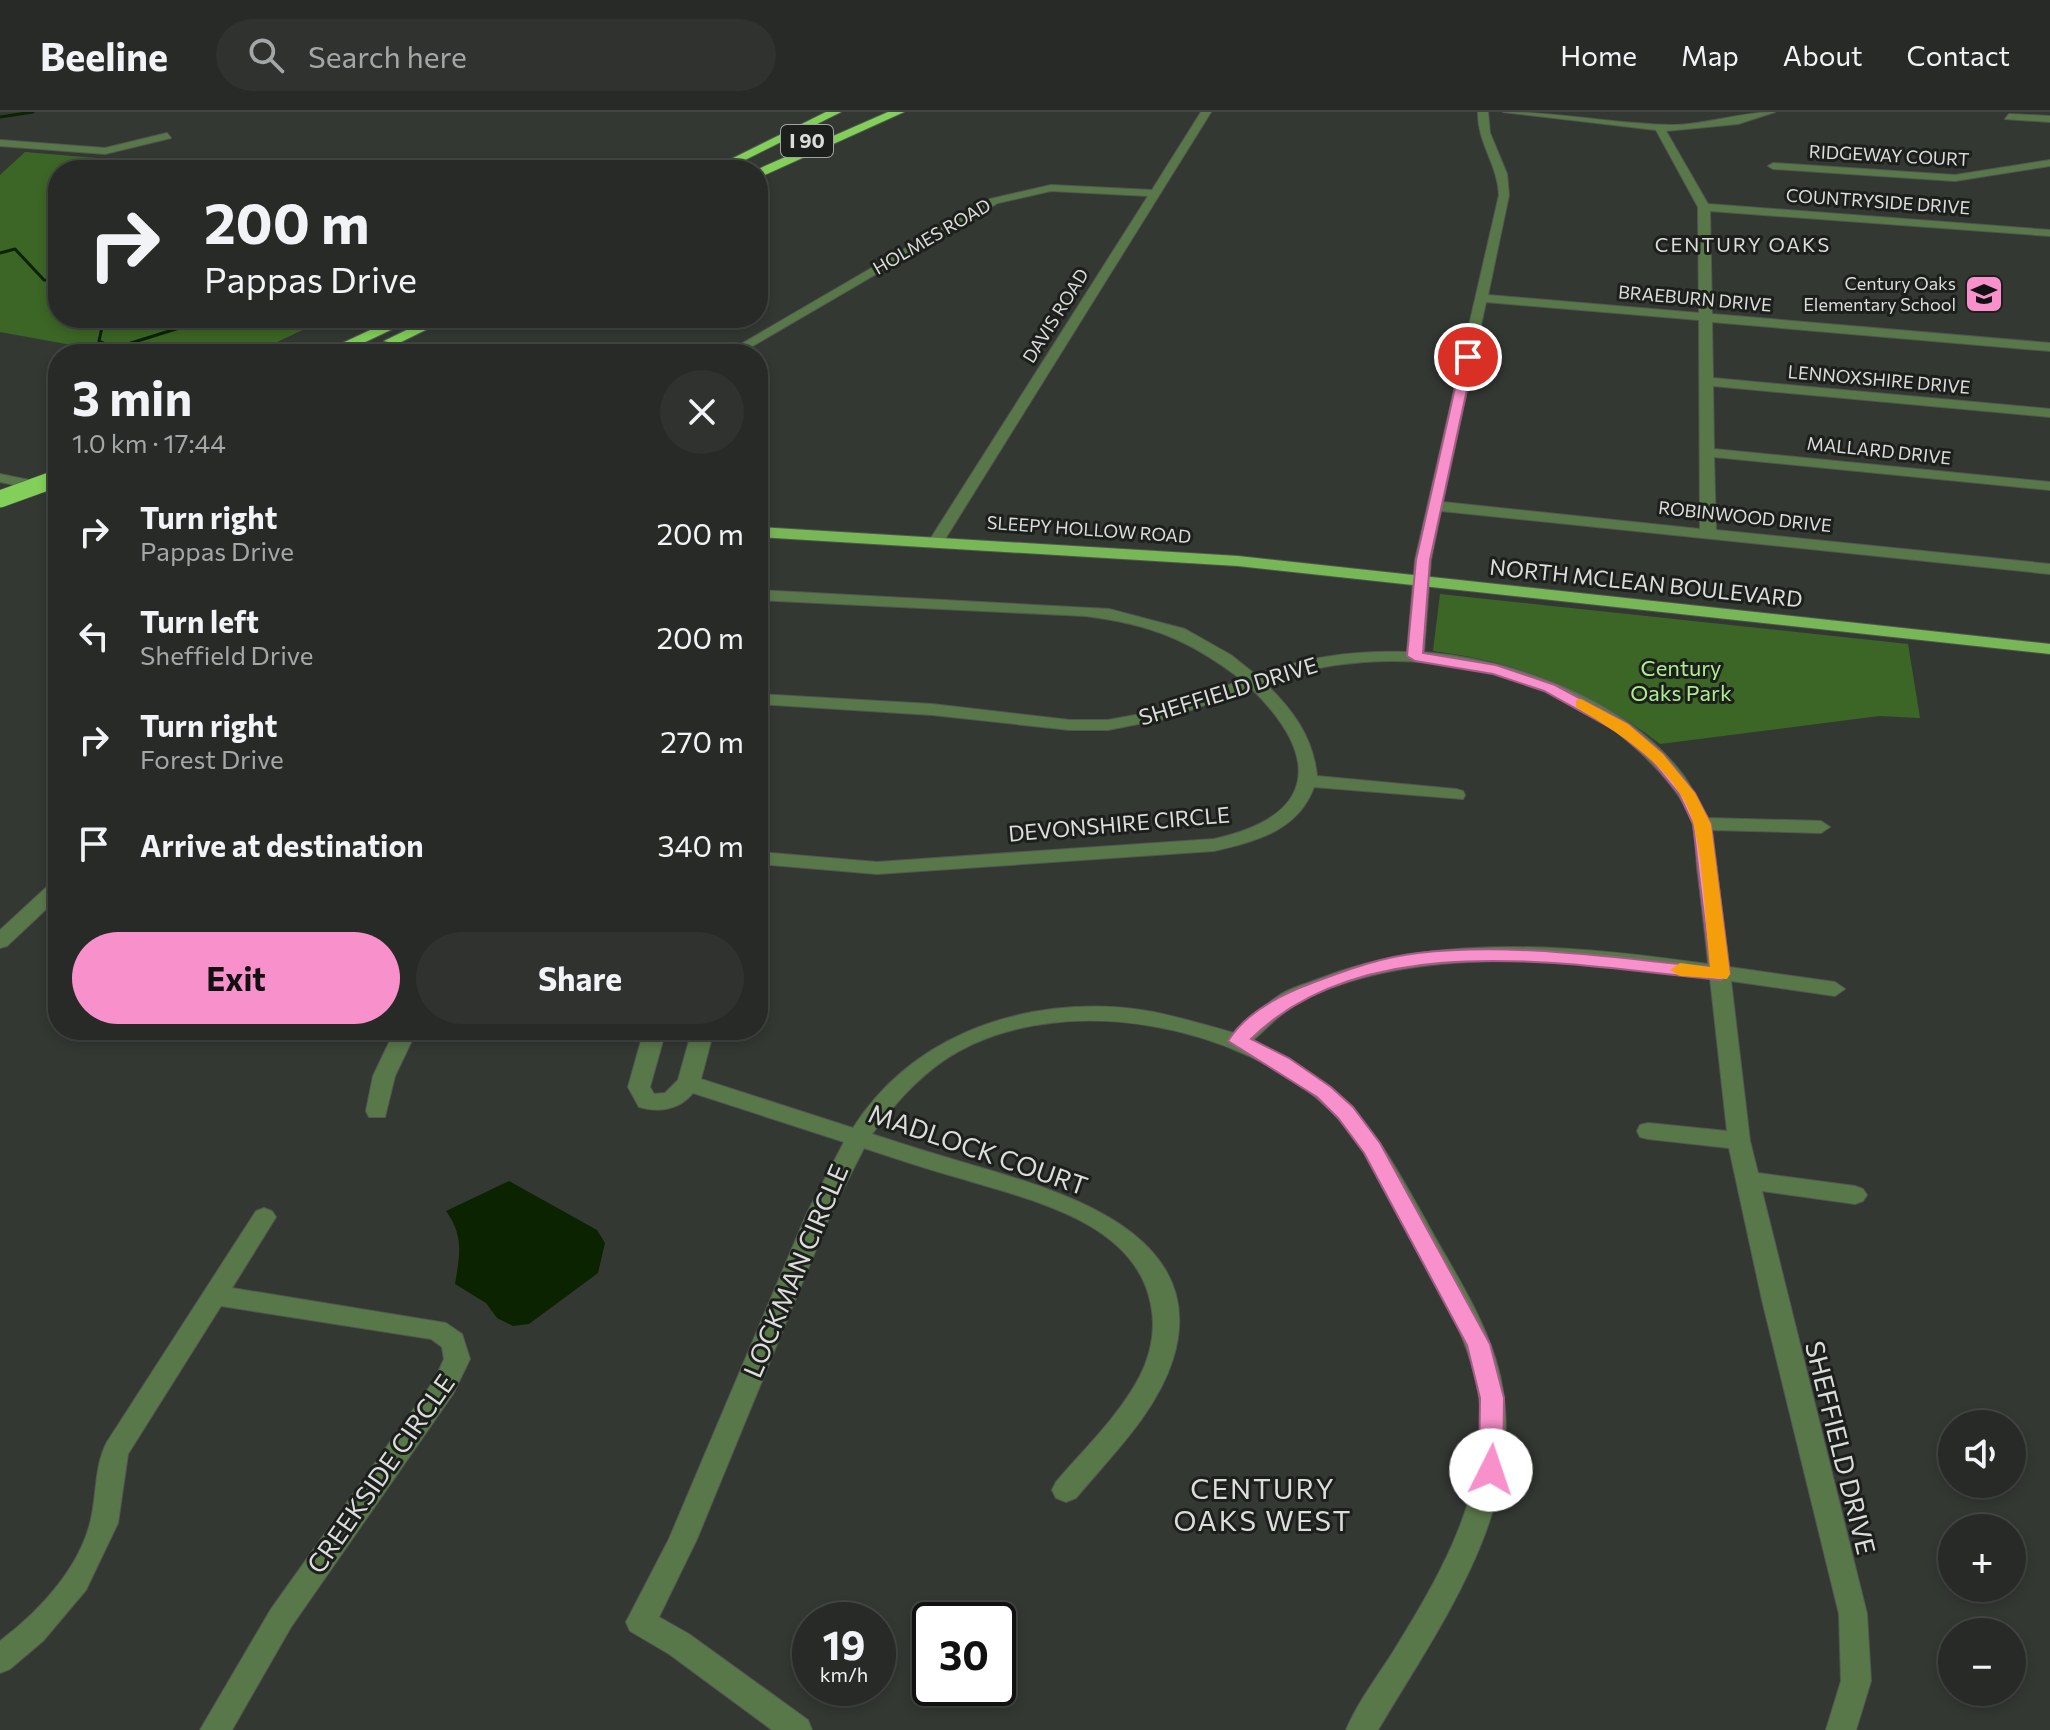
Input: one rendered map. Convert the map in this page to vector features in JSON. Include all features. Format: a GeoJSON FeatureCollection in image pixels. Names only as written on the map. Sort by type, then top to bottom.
{"type":"FeatureCollection","features":[{"type":"Feature","properties":{"kind":"highway"},"geometry":{"type":"LineString","coordinates":[[722,160],[803,112]]}},
{"type":"Feature","properties":{"kind":"highway","name":"I 90"},"geometry":{"type":"LineString","coordinates":[[726,160],[835,112]]}},
{"type":"Feature","properties":{"kind":"highway","name":"I 90"},"geometry":{"type":"LineString","coordinates":[[768,160],[866,112]]}},
{"type":"Feature","properties":{"kind":"highway"},"geometry":{"type":"LineString","coordinates":[[768,170],[898,112]]}},
{"type":"Feature","properties":{"kind":"highway"},"geometry":{"type":"LineString","coordinates":[[350,344],[386,328]]}},
{"type":"Feature","properties":{"kind":"highway"},"geometry":{"type":"LineString","coordinates":[[387,344],[421,328]]}},
{"type":"Feature","properties":{"kind":"highway"},"geometry":{"type":"LineString","coordinates":[[0,480],[48,468]]}},
{"type":"Feature","properties":{"kind":"highway"},"geometry":{"type":"LineString","coordinates":[[0,499],[48,471]]}},
{"type":"Feature","properties":{"kind":"main road"},"geometry":{"type":"LineString","coordinates":[[768,533],[937,541]]}},
{"type":"Feature","properties":{"kind":"main road","name":"SLEEPY HOLLOW ROAD"},"geometry":{"type":"LineString","coordinates":[[937,541],[1238,561]]}},
{"type":"Feature","properties":{"kind":"main road","name":"NORTH MCLEAN BOULEVARD"},"geometry":{"type":"LineString","coordinates":[[1238,561],[2050,649]]}},
{"type":"Feature","properties":{"kind":"street","name":"DAVIS ROAD"},"geometry":{"type":"LineString","coordinates":[[937,541],[1206,112]]}},
{"type":"Feature","properties":{"kind":"street"},"geometry":{"type":"LineString","coordinates":[[1415,656],[1421,582],[1435,506],[1505,186],[1485,134],[1483,112]]}},
{"type":"Feature","properties":{"kind":"street"},"geometry":{"type":"LineString","coordinates":[[1508,112],[1660,129],[1734,123],[1770,112]]}},
{"type":"Feature","properties":{"kind":"street"},"geometry":{"type":"LineString","coordinates":[[2009,117],[2050,119]]}},
{"type":"Feature","properties":{"kind":"street"},"geometry":{"type":"LineString","coordinates":[[1660,129],[1704,207],[1708,533]]}},
{"type":"Feature","properties":{"kind":"street"},"geometry":{"type":"LineString","coordinates":[[0,143],[105,151],[167,136]]}},
{"type":"Feature","properties":{"kind":"street","name":"RIDGEWAY COURT"},"geometry":{"type":"LineString","coordinates":[[1773,166],[1955,178],[2050,163]]}},
{"type":"Feature","properties":{"kind":"street","name":"HOLMES ROAD"},"geometry":{"type":"LineString","coordinates":[[747,344],[994,201],[1051,188],[1154,193]]}},
{"type":"Feature","properties":{"kind":"street","name":"COUNTRYSIDE DRIVE"},"geometry":{"type":"LineString","coordinates":[[1704,207],[2050,233]]}},
{"type":"Feature","properties":{"kind":"street","name":"BRAEBURN DRIVE"},"geometry":{"type":"LineString","coordinates":[[1482,298],[2050,347]]}},
{"type":"Feature","properties":{"kind":"street","name":"LENNOXSHIRE DRIVE"},"geometry":{"type":"LineString","coordinates":[[1706,381],[2050,413]]}},
{"type":"Feature","properties":{"kind":"street","name":"MALLARD DRIVE"},"geometry":{"type":"LineString","coordinates":[[1705,452],[2050,486]]}},
{"type":"Feature","properties":{"kind":"street"},"geometry":{"type":"LineString","coordinates":[[0,480],[48,488]]}},
{"type":"Feature","properties":{"kind":"street","name":"ROBINWOOD DRIVE"},"geometry":{"type":"LineString","coordinates":[[1435,506],[2050,569]]}},
{"type":"Feature","properties":{"kind":"street"},"geometry":{"type":"LineString","coordinates":[[768,596],[1121,615],[1163,626],[1197,640],[1254,681],[1291,724],[1304,753],[1308,781],[1456,795]]}},
{"type":"Feature","properties":{"kind":"street","name":"SHEFFIELD DRIVE"},"geometry":{"type":"LineString","coordinates":[[768,700],[959,712],[1083,726],[1150,718],[1254,681],[1336,659],[1415,656],[1512,675],[1592,710],[1622,728],[1657,757],[1686,793],[1702,824],[1739,1141],[1853,1614],[1856,1681],[1841,1730]]}},
{"type":"Feature","properties":{"kind":"street","name":"DEVONSHIRE CIRCLE"},"geometry":{"type":"LineString","coordinates":[[768,859],[877,868],[1214,845],[1261,832],[1281,820],[1300,801],[1308,781]]}},
{"type":"Feature","properties":{"kind":"street"},"geometry":{"type":"LineString","coordinates":[[1702,824],[1821,827]]}},
{"type":"Feature","properties":{"kind":"street"},"geometry":{"type":"LineString","coordinates":[[0,941],[48,896]]}},
{"type":"Feature","properties":{"kind":"street"},"geometry":{"type":"LineString","coordinates":[[1238,1041],[1265,1015],[1306,992],[1367,969],[1417,959],[1514,954],[1721,974],[1835,989]]}},
{"type":"Feature","properties":{"kind":"street","name":"LOCKMAN CIRCLE"},"geometry":{"type":"LineString","coordinates":[[797,1730],[679,1644],[640,1622],[661,1587],[844,1156],[893,1093],[919,1067],[951,1046],[988,1029],[1062,1016],[1113,1015],[1169,1022],[1238,1041],[1313,1084],[1359,1129],[1471,1327],[1492,1398],[1491,1470],[1475,1530],[1361,1730]]}},
{"type":"Feature","properties":{"kind":"street"},"geometry":{"type":"LineString","coordinates":[[377,1111],[384,1076],[401,1040]]}},
{"type":"Feature","properties":{"kind":"street"},"geometry":{"type":"LineString","coordinates":[[652,1040],[640,1079],[641,1095],[647,1101],[666,1103],[681,1095],[688,1083],[700,1040]]}},
{"type":"Feature","properties":{"kind":"street","name":"MADLOCK COURT"},"geometry":{"type":"LineString","coordinates":[[688,1083],[1084,1214],[1120,1234],[1148,1262],[1163,1296],[1165,1338],[1156,1369],[1135,1404],[1066,1490]]}},
{"type":"Feature","properties":{"kind":"street"},"geometry":{"type":"LineString","coordinates":[[1648,1131],[1739,1141]]}},
{"type":"Feature","properties":{"kind":"street"},"geometry":{"type":"LineString","coordinates":[[1747,1180],[1855,1195]]}},
{"type":"Feature","properties":{"kind":"street"},"geometry":{"type":"LineString","coordinates":[[0,1659],[40,1628],[86,1561],[105,1521],[108,1476],[116,1450],[264,1217]]}},
{"type":"Feature","properties":{"kind":"street","name":"CREEKSIDE CIRCLE"},"geometry":{"type":"LineString","coordinates":[[215,1295],[437,1330],[453,1341],[457,1359],[444,1386],[263,1644],[215,1730]]}},
{"type":"Feature","properties":{"kind":"green space"},"geometry":{"type":"Polygon","coordinates":[[[25,152],[120,160],[48,160],[48,328],[307,328],[273,344],[66,344],[0,332],[0,175],[25,152]]]}},
{"type":"Feature","properties":{"kind":"green space","name":"Century Oaks Park"},"geometry":{"type":"Polygon","coordinates":[[[1440,594],[1908,644],[1920,718],[1879,716],[1660,744],[1608,709],[1553,682],[1495,663],[1433,651],[1440,594]]]}},
{"type":"Feature","properties":{"kind":"shaded area"},"geometry":{"type":"Polygon","coordinates":[[[509,1181],[597,1230],[605,1243],[598,1273],[529,1324],[513,1326],[497,1318],[486,1303],[455,1284],[458,1237],[446,1211],[509,1181]]]}},
{"type":"Feature","properties":{"kind":"waterway"},"geometry":{"type":"LineString","coordinates":[[0,117],[33,112]]}},
{"type":"Feature","properties":{"kind":"waterway"},"geometry":{"type":"LineString","coordinates":[[0,253],[15,249],[44,280],[48,280]]}},
{"type":"Feature","properties":{"kind":"waterway"},"geometry":{"type":"LineString","coordinates":[[102,328],[99,341],[106,344]]}},
{"type":"Feature","properties":{"kind":"waterway"},"geometry":{"type":"LineString","coordinates":[[128,344],[179,328]]}},
{"type":"Feature","properties":{"kind":"slow traffic"},"geometry":{"type":"LineString","coordinates":[[1581,703],[1622,728],[1657,757],[1686,793],[1702,824],[1721,974],[1680,970]]}},
{"type":"Feature","properties":{"kind":"place","name":"Century Oaks Elementary School"},"geometry":{"type":"Point","coordinates":[1984,294]}},
{"type":"Feature","properties":{"kind":"district","name":"CENTURY OAKS"},"geometry":{"type":"Point","coordinates":[1743,245]}},
{"type":"Feature","properties":{"kind":"district","name":"CENTURY OAKS WEST"},"geometry":{"type":"Point","coordinates":[1263,1505]}},
{"type":"Feature","properties":{"kind":"route"},"geometry":{"type":"LineString","coordinates":[[1468,357],[1421,570],[1415,656],[1496,670],[1549,688],[1580,702],[1622,728],[1657,757],[1686,793],[1702,824],[1721,974],[1514,954],[1465,954],[1417,959],[1367,969],[1306,992],[1265,1015],[1249,1027],[1238,1041],[1282,1063],[1324,1092],[1359,1129],[1390,1178],[1478,1344],[1492,1398],[1491,1470]]}}]}
